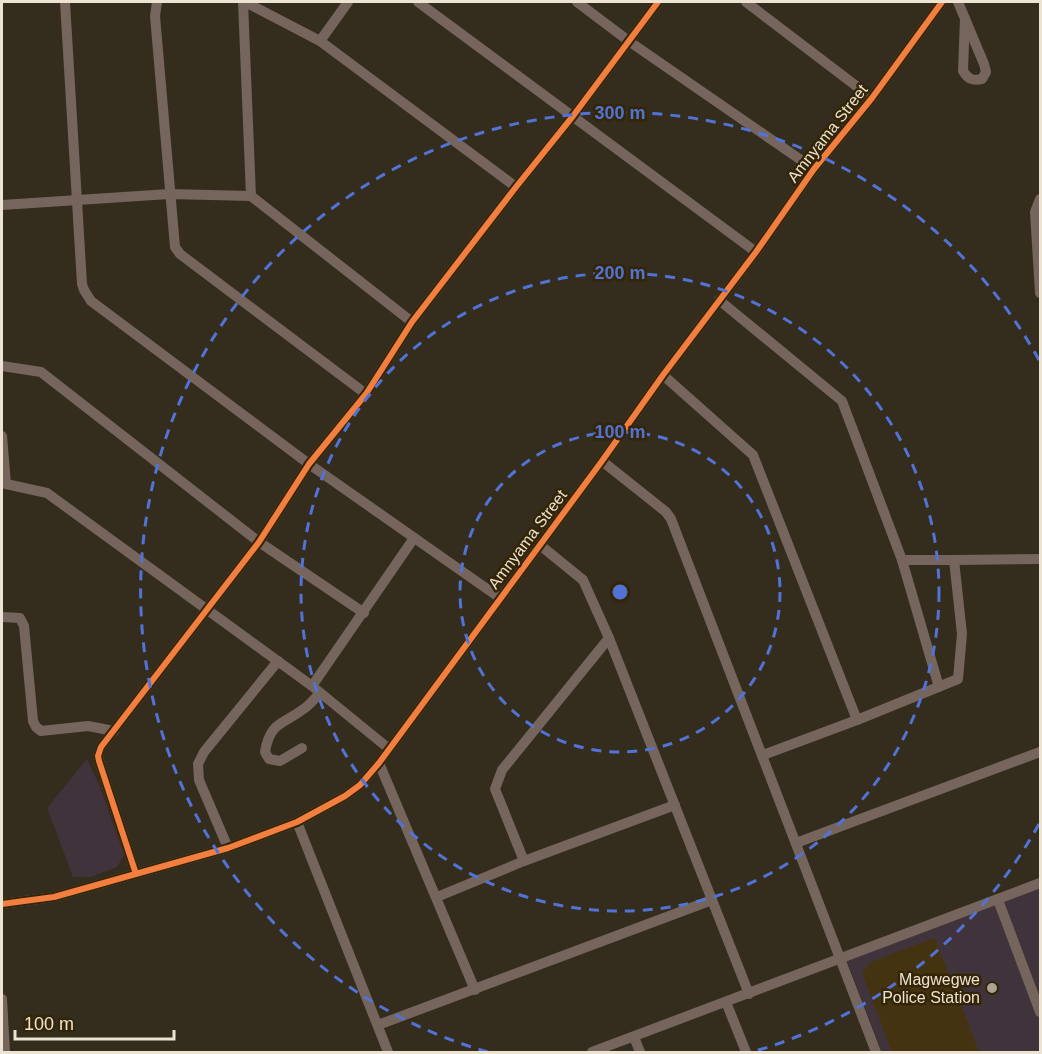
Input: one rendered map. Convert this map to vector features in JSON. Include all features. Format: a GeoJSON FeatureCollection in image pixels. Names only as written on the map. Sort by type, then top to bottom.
{"type":"FeatureCollection","features":[{"type":"Feature","properties":{"kind":"street"},"geometry":{"type":"LineString","coordinates":[[65,2],[82,284],[91,301],[309,464],[500,598]]}},
{"type":"Feature","properties":{"kind":"street"},"geometry":{"type":"LineString","coordinates":[[157,2],[155,16],[173,243],[180,254],[366,394]]}},
{"type":"Feature","properties":{"kind":"street"},"geometry":{"type":"LineString","coordinates":[[251,196],[244,2],[320,41],[516,187]]}},
{"type":"Feature","properties":{"kind":"street"},"geometry":{"type":"LineString","coordinates":[[320,41],[348,2]]}},
{"type":"Feature","properties":{"kind":"street"},"geometry":{"type":"LineString","coordinates":[[418,2],[756,252]]}},
{"type":"Feature","properties":{"kind":"street"},"geometry":{"type":"LineString","coordinates":[[577,2],[630,42],[814,169]]}},
{"type":"Feature","properties":{"kind":"street"},"geometry":{"type":"LineString","coordinates":[[136,874],[98,756],[100,747],[259,542],[309,464],[366,394],[412,322],[630,42],[658,2]]}},
{"type":"Feature","properties":{"kind":"street"},"geometry":{"type":"LineString","coordinates":[[746,2],[872,98]]}},
{"type":"Feature","properties":{"kind":"street","name":"Amnyama Street"},"geometry":{"type":"LineString","coordinates":[[2,904],[54,897],[228,849],[297,822],[345,796],[360,785],[379,763],[602,461],[663,375],[756,252],[814,169],[872,98],[942,2]]}},
{"type":"Feature","properties":{"kind":"street"},"geometry":{"type":"LineString","coordinates":[[958,2],[965,18],[984,63],[986,72],[982,79],[975,81],[967,78],[963,71],[965,18]]}},
{"type":"Feature","properties":{"kind":"street"},"geometry":{"type":"LineString","coordinates":[[2,205],[169,194],[251,196],[412,322]]}},
{"type":"Feature","properties":{"kind":"street"},"geometry":{"type":"LineString","coordinates":[[1041,199],[1035,212],[1041,292]]}},
{"type":"Feature","properties":{"kind":"street"},"geometry":{"type":"LineString","coordinates":[[719,300],[842,401],[902,560],[939,687]]}},
{"type":"Feature","properties":{"kind":"street"},"geometry":{"type":"LineString","coordinates":[[2,366],[41,372],[259,542],[364,613]]}},
{"type":"Feature","properties":{"kind":"street"},"geometry":{"type":"LineString","coordinates":[[663,375],[753,454],[858,720]]}},
{"type":"Feature","properties":{"kind":"street"},"geometry":{"type":"LineString","coordinates":[[2,436],[6,484],[48,493],[316,689],[388,748]]}},
{"type":"Feature","properties":{"kind":"street"},"geometry":{"type":"LineString","coordinates":[[602,461],[666,512],[671,519],[876,1053]]}},
{"type":"Feature","properties":{"kind":"street"},"geometry":{"type":"LineString","coordinates":[[302,748],[280,761],[269,759],[265,752],[271,733],[279,723],[302,710],[414,538]]}},
{"type":"Feature","properties":{"kind":"street"},"geometry":{"type":"LineString","coordinates":[[540,545],[583,580],[609,638],[748,994]]}},
{"type":"Feature","properties":{"kind":"street"},"geometry":{"type":"LineString","coordinates":[[902,560],[1041,560]]}},
{"type":"Feature","properties":{"kind":"street"},"geometry":{"type":"LineString","coordinates":[[763,755],[858,720],[958,679],[962,634],[954,560]]}},
{"type":"Feature","properties":{"kind":"street"},"geometry":{"type":"LineString","coordinates":[[2,617],[20,618],[24,626],[33,721],[36,727],[41,731],[88,726],[114,731]]}},
{"type":"Feature","properties":{"kind":"street"},"geometry":{"type":"LineString","coordinates":[[524,861],[495,789],[502,770],[609,638]]}},
{"type":"Feature","properties":{"kind":"street"},"geometry":{"type":"LineString","coordinates":[[228,849],[199,780],[198,764],[204,752],[278,661]]}},
{"type":"Feature","properties":{"kind":"street"},"geometry":{"type":"LineString","coordinates":[[796,843],[1041,752]]}},
{"type":"Feature","properties":{"kind":"street"},"geometry":{"type":"LineString","coordinates":[[379,763],[475,990]]}},
{"type":"Feature","properties":{"kind":"street"},"geometry":{"type":"LineString","coordinates":[[437,897],[524,861],[675,805]]}},
{"type":"Feature","properties":{"kind":"street"},"geometry":{"type":"LineString","coordinates":[[297,822],[388,1053]]}},
{"type":"Feature","properties":{"kind":"street"},"geometry":{"type":"LineString","coordinates":[[592,1053],[1041,883]]}},
{"type":"Feature","properties":{"kind":"street"},"geometry":{"type":"LineString","coordinates":[[378,1025],[712,900]]}},
{"type":"Feature","properties":{"kind":"street"},"geometry":{"type":"LineString","coordinates":[[998,900],[1041,1012]]}},
{"type":"Feature","properties":{"kind":"street"},"geometry":{"type":"LineString","coordinates":[[2,999],[5,1053]]}},
{"type":"Feature","properties":{"kind":"street"},"geometry":{"type":"LineString","coordinates":[[726,1002],[746,1053]]}},
{"type":"Feature","properties":{"kind":"street"},"geometry":{"type":"LineString","coordinates":[[634,1037],[640,1053]]}},
{"type":"Feature","properties":{"kind":"shaded area"},"geometry":{"type":"Polygon","coordinates":[[[87,759],[100,787],[124,855],[117,867],[91,877],[73,877],[47,808],[87,759]]]}},
{"type":"Feature","properties":{"kind":"shaded area"},"geometry":{"type":"Polygon","coordinates":[[[1040,888],[1040,1052],[882,1052],[847,961],[1040,888]]]}},
{"type":"Feature","properties":{"kind":"shaded area"},"geometry":{"type":"Polygon","coordinates":[[[935,938],[979,1052],[892,1052],[862,973],[871,962],[935,938]]]}},
{"type":"Feature","properties":{"kind":"cycle path"},"geometry":{"type":"LineString","coordinates":[[136,874],[99,761],[101,747],[259,542],[309,464],[366,394],[412,322],[573,116],[658,2]]}},
{"type":"Feature","properties":{"kind":"cycle path"},"geometry":{"type":"LineString","coordinates":[[2,904],[54,897],[228,848],[297,822],[345,796],[360,785],[379,763],[602,461],[663,375],[756,252],[814,169],[872,98],[942,2]]}},
{"type":"Feature","properties":{"kind":"place","name":"Magwegwe Police Station"},"geometry":{"type":"Point","coordinates":[992,988]}}]}
